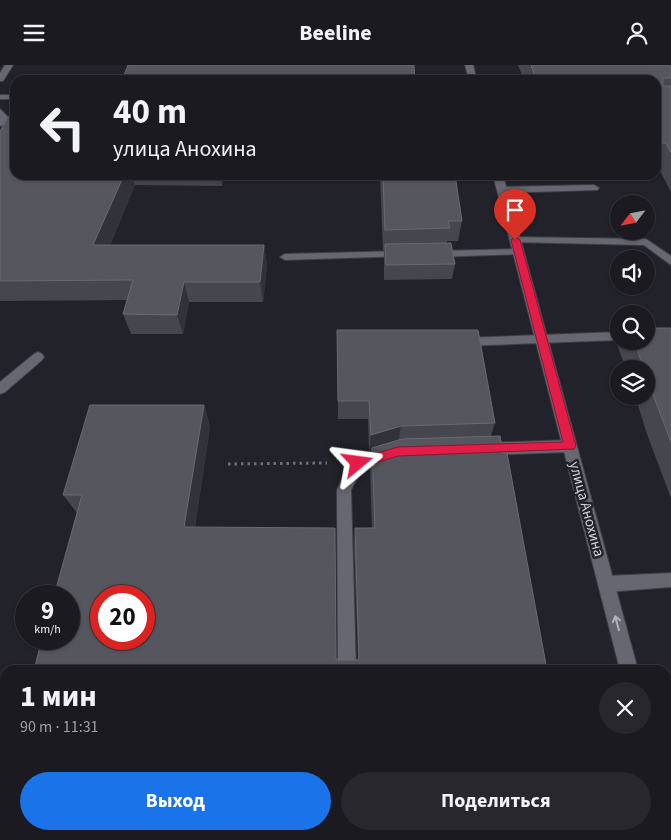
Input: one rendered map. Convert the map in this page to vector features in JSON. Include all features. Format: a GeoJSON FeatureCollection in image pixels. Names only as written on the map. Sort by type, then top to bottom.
{"type":"FeatureCollection","features":[{"type":"Feature","properties":{"kind":"street"},"geometry":{"type":"LineString","coordinates":[[0,79],[9,65]]}},
{"type":"Feature","properties":{"kind":"street"},"geometry":{"type":"LineString","coordinates":[[0,112],[4,117],[0,123]]}},
{"type":"Feature","properties":{"kind":"street","name":"улица Анохина"},"geometry":{"type":"LineString","coordinates":[[499,180],[628,665]]}},
{"type":"Feature","properties":{"kind":"street"},"geometry":{"type":"LineString","coordinates":[[502,190],[594,188]]}},
{"type":"Feature","properties":{"kind":"street"},"geometry":{"type":"LineString","coordinates":[[285,257],[416,254],[517,246],[646,242],[671,261]]}},
{"type":"Feature","properties":{"kind":"street"},"geometry":{"type":"LineString","coordinates":[[453,342],[610,336]]}},
{"type":"Feature","properties":{"kind":"street"},"geometry":{"type":"LineString","coordinates":[[0,389],[38,357]]}},
{"type":"Feature","properties":{"kind":"street"},"geometry":{"type":"LineString","coordinates":[[465,449],[570,446]]}},
{"type":"Feature","properties":{"kind":"street"},"geometry":{"type":"LineString","coordinates":[[347,665],[344,490],[358,463],[398,452]]}},
{"type":"Feature","properties":{"kind":"street"},"geometry":{"type":"LineString","coordinates":[[607,584],[671,580]]}},
{"type":"Feature","properties":{"kind":"path"},"geometry":{"type":"LineString","coordinates":[[228,464],[358,463]]}},
{"type":"Feature","properties":{"kind":"building"},"geometry":{"type":"Polygon","coordinates":[[[128,65],[414,65],[415,75],[124,75],[128,65]]]}},
{"type":"Feature","properties":{"kind":"building"},"geometry":{"type":"Polygon","coordinates":[[[531,65],[671,65],[671,78],[663,78],[663,86],[671,86],[671,153],[666,143],[661,143],[661,75],[534,75],[531,65]]]}},
{"type":"Feature","properties":{"kind":"building"},"geometry":{"type":"Polygon","coordinates":[[[8,117],[10,117],[10,180],[122,180],[93,245],[264,245],[260,282],[184,282],[177,315],[123,314],[133,280],[0,281],[0,131],[8,117]]]}},
{"type":"Feature","properties":{"kind":"building"},"geometry":{"type":"Polygon","coordinates":[[[383,180],[456,180],[462,221],[448,221],[450,228],[385,230],[383,180]]]}},
{"type":"Feature","properties":{"kind":"building"},"geometry":{"type":"Polygon","coordinates":[[[451,243],[455,264],[386,265],[385,244],[451,243]]]}},
{"type":"Feature","properties":{"kind":"building"},"geometry":{"type":"Polygon","coordinates":[[[655,328],[671,328],[671,442],[655,400],[655,360],[641,360],[637,350],[655,350],[655,328]]]}},
{"type":"Feature","properties":{"kind":"building"},"geometry":{"type":"Polygon","coordinates":[[[337,330],[478,330],[495,423],[401,426],[371,435],[369,401],[338,401],[337,330]]]}},
{"type":"Feature","properties":{"kind":"building"},"geometry":{"type":"Polygon","coordinates":[[[90,405],[204,405],[184,527],[335,528],[336,658],[338,660],[357,660],[359,658],[355,528],[375,528],[372,448],[402,439],[500,436],[503,453],[507,453],[546,665],[35,665],[39,650],[80,650],[80,585],[57,585],[82,495],[63,495],[90,405]]]}},
{"type":"Feature","properties":{"kind":"route"},"geometry":{"type":"LineString","coordinates":[[358,463],[398,452],[570,446],[515,240]]}}]}
